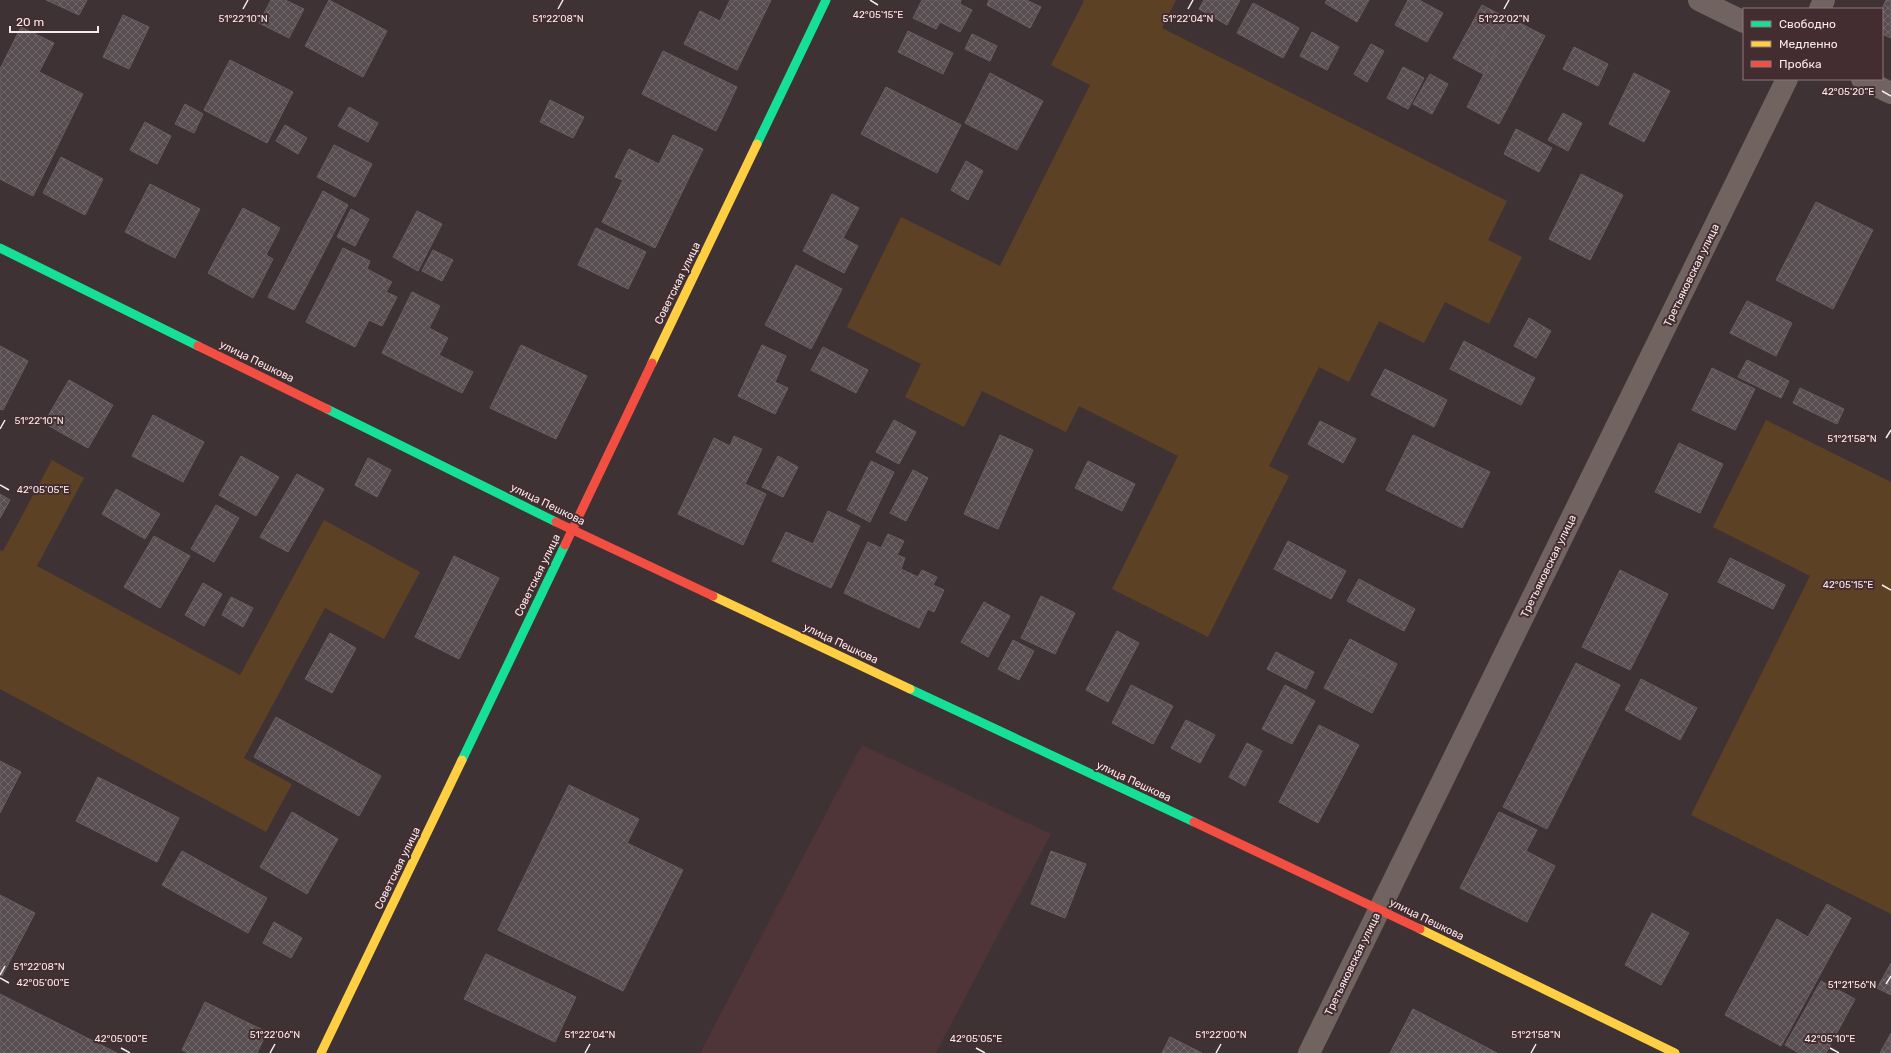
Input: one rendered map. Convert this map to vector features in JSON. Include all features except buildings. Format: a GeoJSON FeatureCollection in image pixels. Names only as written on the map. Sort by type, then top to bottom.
{"type":"FeatureCollection","features":[{"type":"Feature","properties":{"kind":"street","name":"Советская улица"},"geometry":{"type":"LineString","coordinates":[[321,1053],[826,0]]}},
{"type":"Feature","properties":{"kind":"street"},"geometry":{"type":"LineString","coordinates":[[1699,0],[1743,22]]}},
{"type":"Feature","properties":{"kind":"street","name":"Третьяковская улица"},"geometry":{"type":"LineString","coordinates":[[1309,1053],[1787,80]]}},
{"type":"Feature","properties":{"kind":"street"},"geometry":{"type":"LineString","coordinates":[[1864,80],[1891,93]]}},
{"type":"Feature","properties":{"kind":"street","name":"улица Пешкова"},"geometry":{"type":"LineString","coordinates":[[0,248],[572,530],[1379,909],[1675,1053]]}},
{"type":"Feature","properties":{"kind":"shaded area"},"geometry":{"type":"Polygon","coordinates":[[[1082,0],[1176,0],[1162,28],[1507,201],[1488,240],[1522,257],[1489,324],[1445,302],[1424,343],[1379,321],[1349,382],[1319,367],[1269,466],[1289,476],[1208,637],[1112,589],[1178,456],[1079,406],[1066,432],[982,391],[964,427],[905,397],[921,364],[847,327],[901,217],[1000,266],[1090,85],[1051,65],[1084,1],[1082,0]]]}},
{"type":"Feature","properties":{"kind":"shaded area"},"geometry":{"type":"Polygon","coordinates":[[[1766,420],[1891,482],[1891,914],[1691,815],[1810,576],[1713,527],[1766,420]]]}},
{"type":"Feature","properties":{"kind":"shaded area"},"geometry":{"type":"Polygon","coordinates":[[[52,460],[84,478],[37,566],[240,675],[324,520],[420,572],[384,639],[325,608],[244,758],[292,784],[266,832],[0,689],[0,550],[3,551],[52,460]]]}},
{"type":"Feature","properties":{"kind":"shaded area"},"geometry":{"type":"Polygon","coordinates":[[[862,745],[1051,834],[936,1053],[700,1053],[862,745]]]}},
{"type":"Feature","properties":{"kind":"traffic: fast"},"geometry":{"type":"LineString","coordinates":[[757,144],[826,0]]}},
{"type":"Feature","properties":{"kind":"traffic: fast"},"geometry":{"type":"LineString","coordinates":[[0,248],[198,346]]}},
{"type":"Feature","properties":{"kind":"traffic: fast"},"geometry":{"type":"LineString","coordinates":[[327,409],[556,522]]}},
{"type":"Feature","properties":{"kind":"traffic: fast"},"geometry":{"type":"LineString","coordinates":[[462,760],[565,545]]}},
{"type":"Feature","properties":{"kind":"traffic: fast"},"geometry":{"type":"LineString","coordinates":[[910,689],[1194,822]]}},
{"type":"Feature","properties":{"kind":"traffic: slow"},"geometry":{"type":"LineString","coordinates":[[652,363],[757,144]]}},
{"type":"Feature","properties":{"kind":"traffic: slow"},"geometry":{"type":"LineString","coordinates":[[713,596],[910,689]]}},
{"type":"Feature","properties":{"kind":"traffic: slow"},"geometry":{"type":"LineString","coordinates":[[321,1053],[462,760]]}},
{"type":"Feature","properties":{"kind":"traffic: slow"},"geometry":{"type":"LineString","coordinates":[[1420,929],[1675,1053]]}},
{"type":"Feature","properties":{"kind":"traffic: jam"},"geometry":{"type":"LineString","coordinates":[[198,346],[327,409]]}},
{"type":"Feature","properties":{"kind":"traffic: jam"},"geometry":{"type":"LineString","coordinates":[[565,545],[652,363]]}},
{"type":"Feature","properties":{"kind":"traffic: jam"},"geometry":{"type":"LineString","coordinates":[[556,522],[713,596]]}},
{"type":"Feature","properties":{"kind":"traffic: jam"},"geometry":{"type":"LineString","coordinates":[[1194,822],[1420,929]]}}]}
